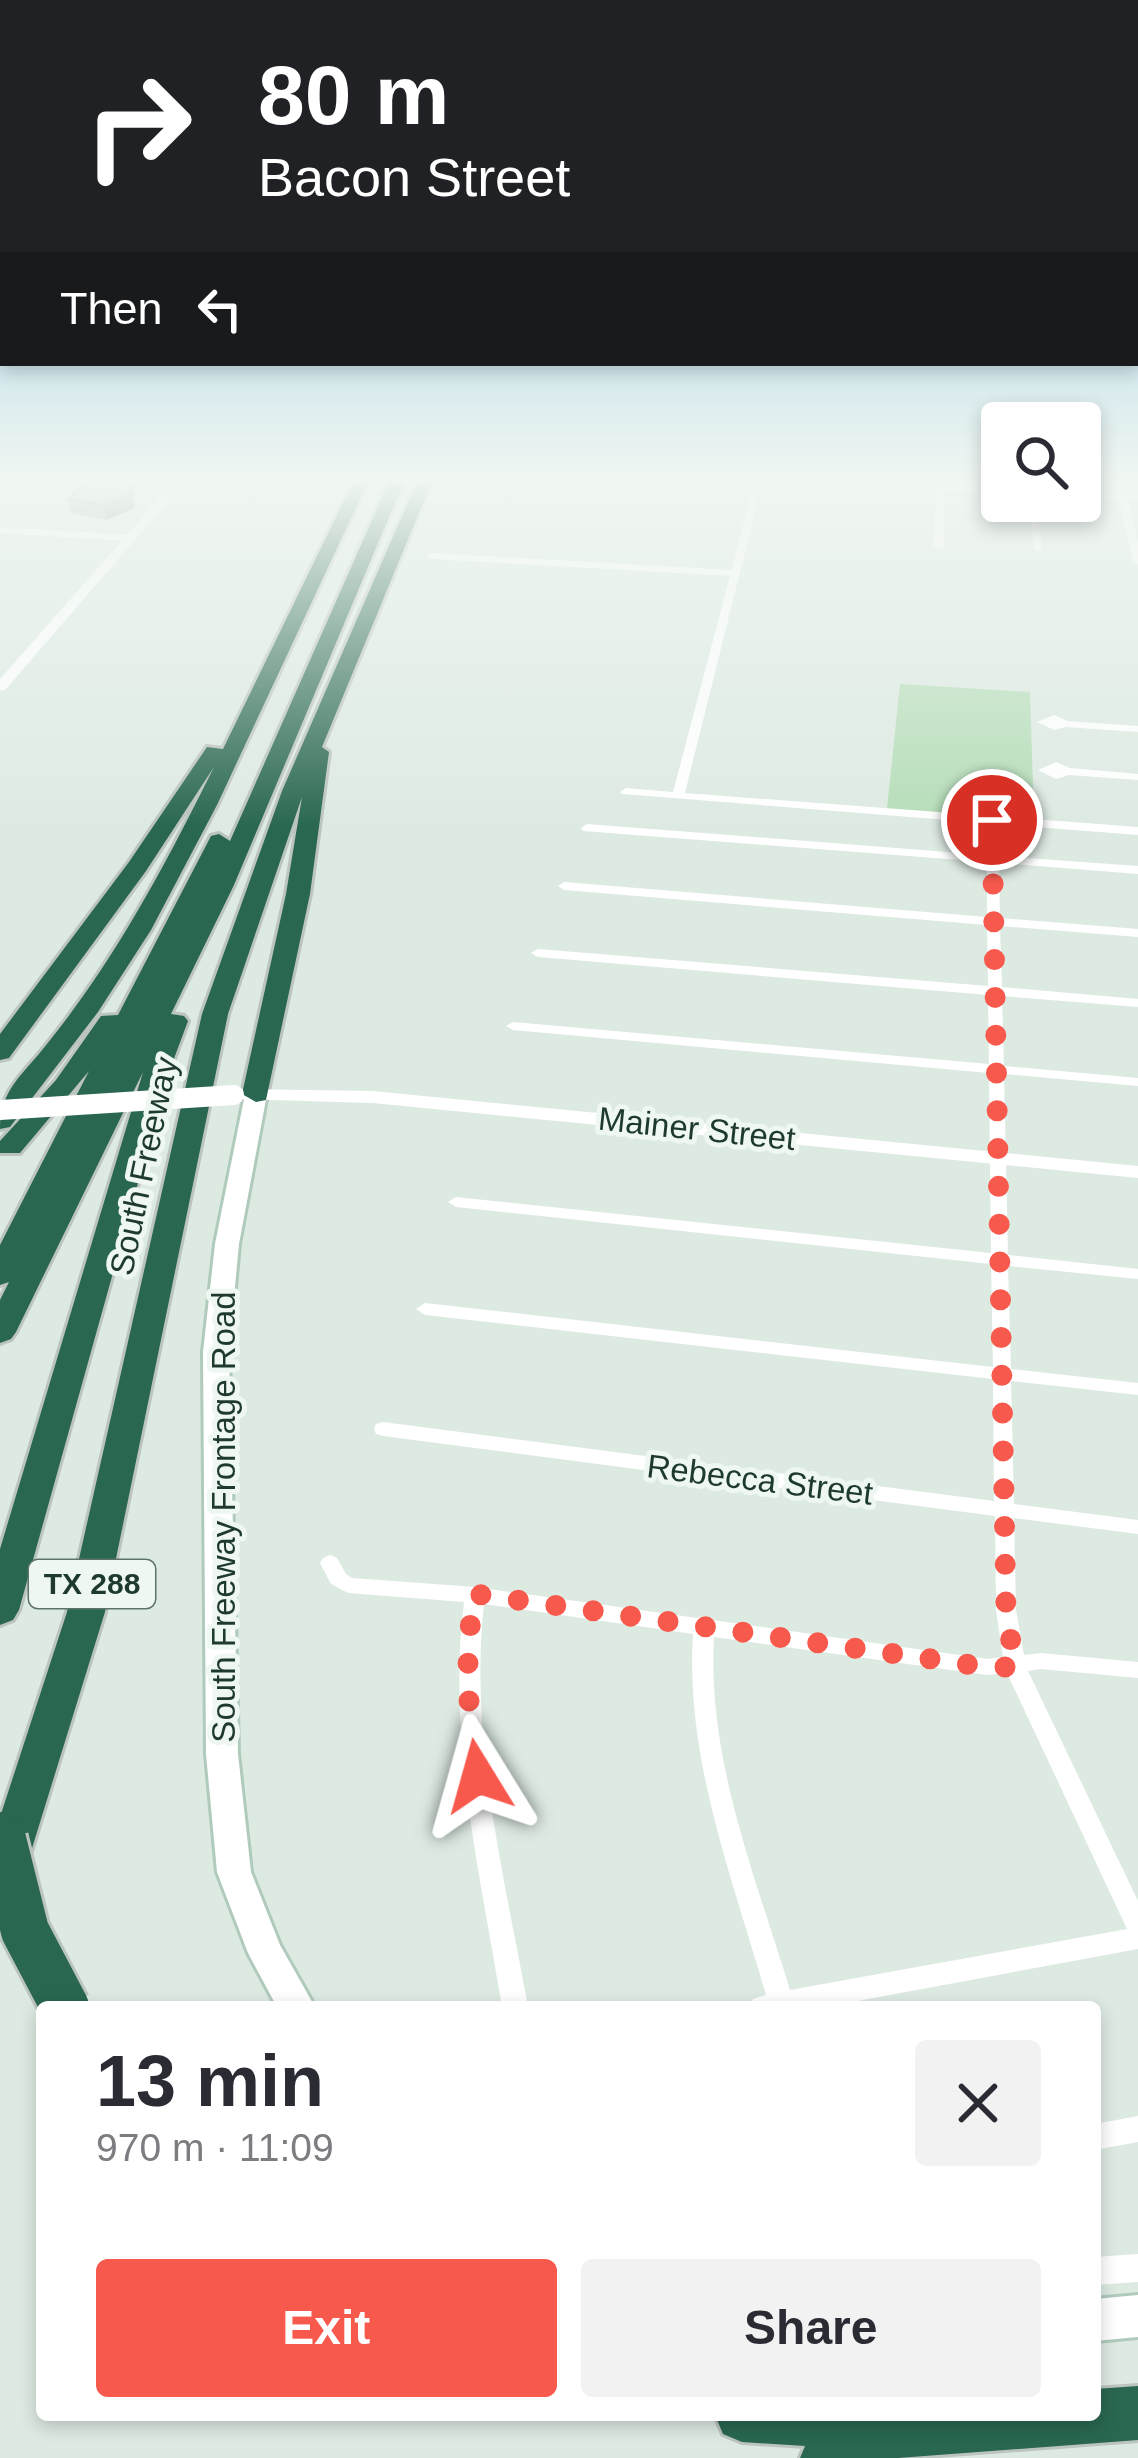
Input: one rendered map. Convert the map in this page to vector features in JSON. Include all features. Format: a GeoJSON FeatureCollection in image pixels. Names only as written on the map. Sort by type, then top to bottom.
{"type":"FeatureCollection","features":[{"type":"Feature","properties":{"kind":"highway"},"geometry":{"type":"LineString","coordinates":[[4,1144],[101,990],[215,785],[303,599]]}},
{"type":"Feature","properties":{"kind":"highway"},"geometry":{"type":"LineString","coordinates":[[0,1275],[209,864],[330,599]]}},
{"type":"Feature","properties":{"kind":"highway"},"geometry":{"type":"LineString","coordinates":[[0,1333],[193,946],[346,599]]}},
{"type":"Feature","properties":{"kind":"highway","name":"South Freeway"},"geometry":{"type":"LineString","coordinates":[[0,1883],[86,1612],[215,1014],[262,879],[374,599]]}},
{"type":"Feature","properties":{"kind":"highway"},"geometry":{"type":"LineString","coordinates":[[0,1052],[138,866],[273,660]]}},
{"type":"Feature","properties":{"kind":"highway"},"geometry":{"type":"LineString","coordinates":[[245,1094],[312,816],[322,722]]}},
{"type":"Feature","properties":{"kind":"highway"},"geometry":{"type":"LineString","coordinates":[[4,1144],[85,1060],[154,955],[191,880],[209,864]]}},
{"type":"Feature","properties":{"kind":"highway"},"geometry":{"type":"LineString","coordinates":[[109,1246],[194,1025],[262,879]]}},
{"type":"Feature","properties":{"kind":"highway"},"geometry":{"type":"LineString","coordinates":[[0,1610],[109,1246],[155,1072],[192,973],[193,946]]}},
{"type":"Feature","properties":{"kind":"highway"},"geometry":{"type":"LineString","coordinates":[[0,1831],[25,1930],[62,2001]]}},
{"type":"Feature","properties":{"kind":"highway"},"geometry":{"type":"LineString","coordinates":[[1101,2415],[1138,2413]]}},
{"type":"Feature","properties":{"kind":"highway"},"geometry":{"type":"LineString","coordinates":[[825,2421],[908,2427],[1007,2421]]}},
{"type":"Feature","properties":{"kind":"highway"},"geometry":{"type":"LineString","coordinates":[[827,2458],[908,2427]]}},
{"type":"Feature","properties":{"kind":"main road","name":"South Freeway Frontage Road"},"geometry":{"type":"LineString","coordinates":[[245,1094],[217,1352],[221,1754],[234,1872],[266,1954],[293,2001]]}},
{"type":"Feature","properties":{"kind":"main road"},"geometry":{"type":"LineString","coordinates":[[1101,2319],[1138,2316]]}},
{"type":"Feature","properties":{"kind":"street"},"geometry":{"type":"LineString","coordinates":[[0,687],[78,599]]}},
{"type":"Feature","properties":{"kind":"street"},"geometry":{"type":"LineString","coordinates":[[678,796],[728,599]]}},
{"type":"Feature","properties":{"kind":"street"},"geometry":{"type":"LineString","coordinates":[[1066,724],[1138,729]]}},
{"type":"Feature","properties":{"kind":"street"},"geometry":{"type":"LineString","coordinates":[[1069,771],[1138,777]]}},
{"type":"Feature","properties":{"kind":"street"},"geometry":{"type":"LineString","coordinates":[[626,792],[1138,831]]}},
{"type":"Feature","properties":{"kind":"street"},"geometry":{"type":"LineString","coordinates":[[992,820],[1006,1610],[1015,1667],[1138,1927]]}},
{"type":"Feature","properties":{"kind":"street"},"geometry":{"type":"LineString","coordinates":[[586,828],[1138,870]]}},
{"type":"Feature","properties":{"kind":"street"},"geometry":{"type":"LineString","coordinates":[[564,886],[1138,933]]}},
{"type":"Feature","properties":{"kind":"street"},"geometry":{"type":"LineString","coordinates":[[538,953],[1138,1004]]}},
{"type":"Feature","properties":{"kind":"street"},"geometry":{"type":"LineString","coordinates":[[513,1026],[1138,1082]]}},
{"type":"Feature","properties":{"kind":"street","name":"Mainer Street"},"geometry":{"type":"LineString","coordinates":[[0,1109],[245,1094],[373,1097],[1138,1172]]}},
{"type":"Feature","properties":{"kind":"street"},"geometry":{"type":"LineString","coordinates":[[456,1202],[1138,1274]]}},
{"type":"Feature","properties":{"kind":"street"},"geometry":{"type":"LineString","coordinates":[[425,1309],[1138,1389]]}},
{"type":"Feature","properties":{"kind":"street","name":"Rebecca Street"},"geometry":{"type":"LineString","coordinates":[[382,1430],[1138,1527]]}},
{"type":"Feature","properties":{"kind":"street"},"geometry":{"type":"LineString","coordinates":[[330,1562],[338,1580],[348,1585],[475,1594],[987,1667],[1041,1661],[1138,1670]]}},
{"type":"Feature","properties":{"kind":"street"},"geometry":{"type":"LineString","coordinates":[[475,1594],[467,1636],[471,1729],[514,2001]]}},
{"type":"Feature","properties":{"kind":"street"},"geometry":{"type":"LineString","coordinates":[[704,1624],[698,1664],[707,1739],[770,2001]]}},
{"type":"Feature","properties":{"kind":"street"},"geometry":{"type":"LineString","coordinates":[[793,2001],[1138,1938]]}},
{"type":"Feature","properties":{"kind":"street"},"geometry":{"type":"LineString","coordinates":[[1101,2136],[1138,2128]]}},
{"type":"Feature","properties":{"kind":"street"},"geometry":{"type":"LineString","coordinates":[[1101,2271],[1138,2268]]}},
{"type":"Feature","properties":{"kind":"green space"},"geometry":{"type":"Polygon","coordinates":[[[900,684],[1030,692],[1034,820],[887,809],[900,684]]]}},
{"type":"Feature","properties":{"kind":"route"},"geometry":{"type":"LineString","coordinates":[[478,1776],[467,1684],[467,1636],[475,1594],[987,1667],[1015,1667],[1006,1610],[992,820]]}}]}
